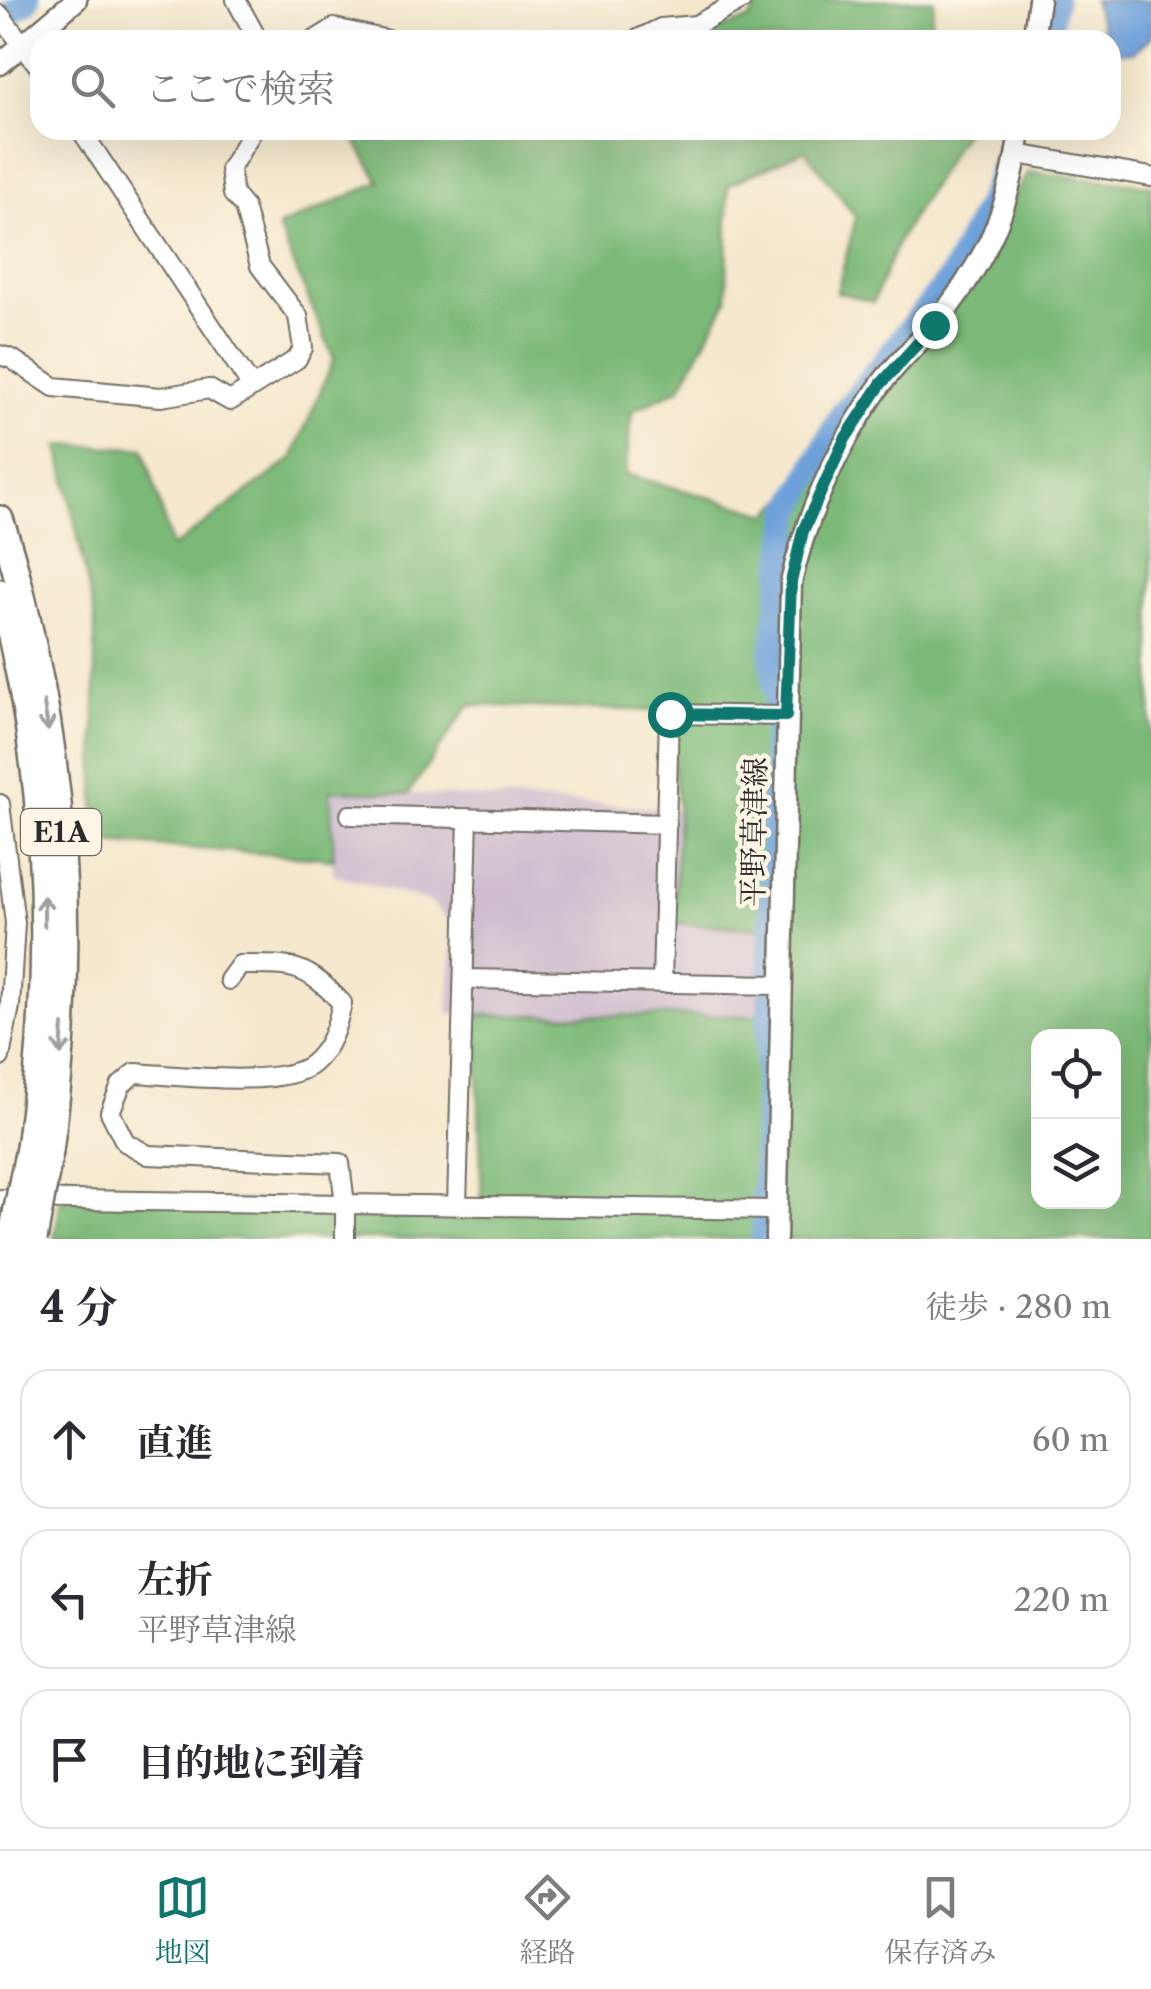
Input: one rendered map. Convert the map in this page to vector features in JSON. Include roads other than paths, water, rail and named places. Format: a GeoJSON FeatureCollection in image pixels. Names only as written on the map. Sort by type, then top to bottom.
{"type":"FeatureCollection","features":[{"type":"Feature","properties":{"kind":"highway","name":"E1A"},"geometry":{"type":"LineString","coordinates":[[0,519],[24,602],[56,770],[63,848],[66,970],[60,1076],[11,1239]]}},
{"type":"Feature","properties":{"kind":"highway","name":"E1A"},"geometry":{"type":"LineString","coordinates":[[0,592],[34,762],[42,846],[43,1026],[34,1239]]}},
{"type":"Feature","properties":{"kind":"main road"},"geometry":{"type":"LineString","coordinates":[[34,30],[76,0]]}},
{"type":"Feature","properties":{"kind":"main road"},"geometry":{"type":"LineString","coordinates":[[1034,30],[1038,0]]}},
{"type":"Feature","properties":{"kind":"main road"},"geometry":{"type":"LineString","coordinates":[[0,64],[30,33]]}},
{"type":"Feature","properties":{"kind":"main road","name":"平野草津線"},"geometry":{"type":"LineString","coordinates":[[776,1239],[791,582],[803,531],[845,439],[881,384],[934,325],[981,261],[1005,204],[1019,140]]}},
{"type":"Feature","properties":{"kind":"street"},"geometry":{"type":"LineString","coordinates":[[236,0],[252,30]]}},
{"type":"Feature","properties":{"kind":"street"},"geometry":{"type":"LineString","coordinates":[[657,30],[696,26],[742,0]]}},
{"type":"Feature","properties":{"kind":"street"},"geometry":{"type":"LineString","coordinates":[[0,15],[30,54]]}},
{"type":"Feature","properties":{"kind":"street"},"geometry":{"type":"LineString","coordinates":[[88,140],[252,386]]}},
{"type":"Feature","properties":{"kind":"street"},"geometry":{"type":"LineString","coordinates":[[0,355],[12,358],[54,387],[162,397],[209,389],[230,401],[298,359],[302,348],[298,316],[260,266],[244,207],[232,194],[230,169],[246,140]]}},
{"type":"Feature","properties":{"kind":"street"},"geometry":{"type":"LineString","coordinates":[[1017,154],[1151,177]]}},
{"type":"Feature","properties":{"kind":"street"},"geometry":{"type":"LineString","coordinates":[[662,983],[670,714],[786,716]]}},
{"type":"Feature","properties":{"kind":"street"},"geometry":{"type":"LineString","coordinates":[[0,804],[15,922],[10,1006],[0,1057]]}},
{"type":"Feature","properties":{"kind":"street"},"geometry":{"type":"LineString","coordinates":[[350,815],[667,824]]}},
{"type":"Feature","properties":{"kind":"street"},"geometry":{"type":"LineString","coordinates":[[458,1205],[468,818]]}},
{"type":"Feature","properties":{"kind":"street"},"geometry":{"type":"LineString","coordinates":[[229,980],[240,965],[282,965],[316,975],[342,1003],[336,1034],[311,1066],[273,1079],[135,1073],[121,1085],[110,1112],[125,1142],[148,1155],[340,1163],[345,1239]]}},
{"type":"Feature","properties":{"kind":"street"},"geometry":{"type":"LineString","coordinates":[[464,979],[780,985]]}},
{"type":"Feature","properties":{"kind":"street"},"geometry":{"type":"LineString","coordinates":[[0,1199],[776,1210]]}},
{"type":"Feature","properties":{"kind":"water"},"geometry":{"type":"Polygon","coordinates":[[[1093,0],[1151,0],[1151,38],[1133,52],[1121,52],[1121,30],[1103,30],[1093,0]]]}},
{"type":"Feature","properties":{"kind":"waterway"},"geometry":{"type":"LineString","coordinates":[[12,12],[28,0]]}},
{"type":"Feature","properties":{"kind":"waterway"},"geometry":{"type":"LineString","coordinates":[[1049,30],[1055,0]]}},
{"type":"Feature","properties":{"kind":"waterway"},"geometry":{"type":"LineString","coordinates":[[777,705],[772,657],[791,512],[840,417],[952,276],[991,197],[1008,152]]}},
{"type":"Feature","properties":{"kind":"waterway"},"geometry":{"type":"LineString","coordinates":[[770,974],[776,726]]}},
{"type":"Feature","properties":{"kind":"waterway"},"geometry":{"type":"LineString","coordinates":[[764,1198],[770,996]]}},
{"type":"Feature","properties":{"kind":"waterway"},"geometry":{"type":"LineString","coordinates":[[764,1222],[764,1239]]}}]}
